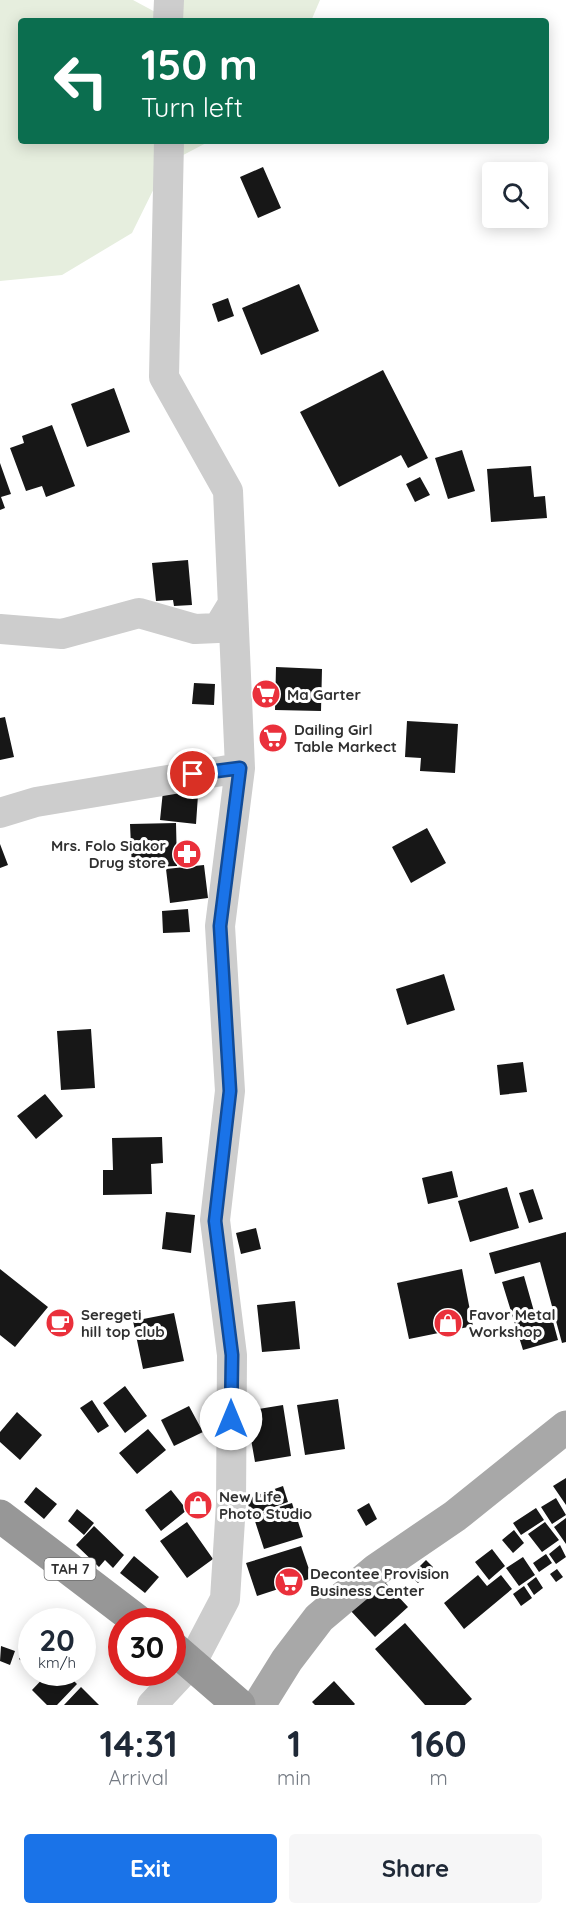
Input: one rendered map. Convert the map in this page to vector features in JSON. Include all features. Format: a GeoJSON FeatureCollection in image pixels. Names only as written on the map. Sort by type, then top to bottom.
{"type":"FeatureCollection","features":[{"type":"Feature","properties":{"kind":"highway","name":"TAH 7"},"geometry":{"type":"LineString","coordinates":[[0,1516],[121,1608]]}},
{"type":"Feature","properties":{"kind":"highway"},"geometry":{"type":"LineString","coordinates":[[186,1659],[239,1705]]}},
{"type":"Feature","properties":{"kind":"main road"},"geometry":{"type":"LineString","coordinates":[[259,1705],[287,1660],[319,1618],[376,1570],[454,1516],[566,1427]]}},
{"type":"Feature","properties":{"kind":"street"},"geometry":{"type":"LineString","coordinates":[[168,18],[169,0]]}},
{"type":"Feature","properties":{"kind":"street"},"geometry":{"type":"LineString","coordinates":[[169,144],[164,377],[228,491],[240,768],[220,926],[230,1091],[215,1221],[232,1355],[231,1504],[225,1599],[186,1650]]}},
{"type":"Feature","properties":{"kind":"street"},"geometry":{"type":"LineString","coordinates":[[0,629],[62,633],[139,613],[195,629],[218,628],[232,605]]}},
{"type":"Feature","properties":{"kind":"street"},"geometry":{"type":"LineString","coordinates":[[0,813],[36,802],[240,768]]}},
{"type":"Feature","properties":{"kind":"street"},"geometry":{"type":"LineString","coordinates":[[152,1705],[163,1686]]}},
{"type":"Feature","properties":{"kind":"green space"},"geometry":{"type":"Polygon","coordinates":[[[0,0],[133,0],[159,14],[170,0],[320,0],[312,18],[18,18],[18,144],[204,144],[166,164],[132,233],[62,275],[0,281],[0,0]]]}},
{"type":"Feature","properties":{"kind":"building"},"geometry":{"type":"Polygon","coordinates":[[[263,167],[281,208],[258,218],[240,177],[263,167]]]}},
{"type":"Feature","properties":{"kind":"building"},"geometry":{"type":"Polygon","coordinates":[[[299,284],[319,331],[261,355],[242,308],[299,284]]]}},
{"type":"Feature","properties":{"kind":"building"},"geometry":{"type":"Polygon","coordinates":[[[228,298],[234,316],[218,322],[212,304],[228,298]]]}},
{"type":"Feature","properties":{"kind":"building"},"geometry":{"type":"Polygon","coordinates":[[[383,370],[428,458],[408,468],[401,455],[339,487],[300,412],[383,370]]]}},
{"type":"Feature","properties":{"kind":"building"},"geometry":{"type":"Polygon","coordinates":[[[114,388],[130,432],[87,447],[71,404],[114,388]]]}},
{"type":"Feature","properties":{"kind":"building"},"geometry":{"type":"Polygon","coordinates":[[[52,425],[75,486],[46,497],[42,486],[26,491],[10,448],[24,443],[22,436],[52,425]]]}},
{"type":"Feature","properties":{"kind":"building"},"geometry":{"type":"Polygon","coordinates":[[[462,450],[475,491],[448,499],[435,458],[462,450]]]}},
{"type":"Feature","properties":{"kind":"building"},"geometry":{"type":"Polygon","coordinates":[[[0,463],[11,494],[1,497],[5,508],[0,510],[0,463]]]}},
{"type":"Feature","properties":{"kind":"building"},"geometry":{"type":"Polygon","coordinates":[[[531,466],[534,497],[545,496],[547,518],[491,522],[487,469],[531,466]]]}},
{"type":"Feature","properties":{"kind":"building"},"geometry":{"type":"Polygon","coordinates":[[[420,477],[430,495],[415,502],[406,484],[420,477]]]}},
{"type":"Feature","properties":{"kind":"building"},"geometry":{"type":"Polygon","coordinates":[[[188,560],[192,605],[174,606],[173,600],[156,601],[152,563],[188,560]]]}},
{"type":"Feature","properties":{"kind":"building"},"geometry":{"type":"Polygon","coordinates":[[[276,667],[322,669],[321,711],[275,710],[276,667]]]}},
{"type":"Feature","properties":{"kind":"building"},"geometry":{"type":"Polygon","coordinates":[[[194,683],[215,684],[214,705],[192,704],[194,683]]]}},
{"type":"Feature","properties":{"kind":"building"},"geometry":{"type":"Polygon","coordinates":[[[5,717],[14,757],[0,760],[0,718],[5,717]]]}},
{"type":"Feature","properties":{"kind":"building"},"geometry":{"type":"Polygon","coordinates":[[[407,721],[458,724],[455,773],[420,771],[421,758],[405,757],[407,721]]]}},
{"type":"Feature","properties":{"kind":"building"},"geometry":{"type":"Polygon","coordinates":[[[163,791],[198,795],[196,824],[160,820],[163,791]]]}},
{"type":"Feature","properties":{"kind":"building"},"geometry":{"type":"Polygon","coordinates":[[[176,823],[177,866],[132,868],[130,824],[176,823]]]}},
{"type":"Feature","properties":{"kind":"building"},"geometry":{"type":"Polygon","coordinates":[[[427,828],[446,863],[411,883],[392,847],[427,828]]]}},
{"type":"Feature","properties":{"kind":"building"},"geometry":{"type":"Polygon","coordinates":[[[0,844],[8,865],[0,868],[0,844]]]}},
{"type":"Feature","properties":{"kind":"building"},"geometry":{"type":"Polygon","coordinates":[[[204,865],[208,898],[170,903],[166,869],[204,865]]]}},
{"type":"Feature","properties":{"kind":"building"},"geometry":{"type":"Polygon","coordinates":[[[188,909],[190,932],[163,933],[162,911],[188,909]]]}},
{"type":"Feature","properties":{"kind":"building"},"geometry":{"type":"Polygon","coordinates":[[[444,974],[455,1010],[407,1025],[396,989],[444,974]]]}},
{"type":"Feature","properties":{"kind":"building"},"geometry":{"type":"Polygon","coordinates":[[[91,1029],[95,1088],[61,1090],[57,1031],[91,1029]]]}},
{"type":"Feature","properties":{"kind":"building"},"geometry":{"type":"Polygon","coordinates":[[[523,1062],[527,1092],[500,1095],[497,1065],[523,1062]]]}},
{"type":"Feature","properties":{"kind":"building"},"geometry":{"type":"Polygon","coordinates":[[[45,1094],[63,1116],[36,1139],[17,1116],[45,1094]]]}},
{"type":"Feature","properties":{"kind":"building"},"geometry":{"type":"Polygon","coordinates":[[[162,1137],[163,1163],[151,1164],[152,1194],[103,1195],[103,1170],[113,1170],[112,1138],[162,1137]]]}},
{"type":"Feature","properties":{"kind":"building"},"geometry":{"type":"Polygon","coordinates":[[[452,1171],[458,1197],[428,1204],[422,1178],[452,1171]]]}},
{"type":"Feature","properties":{"kind":"building"},"geometry":{"type":"Polygon","coordinates":[[[507,1187],[519,1228],[470,1242],[458,1201],[507,1187]]]}},
{"type":"Feature","properties":{"kind":"building"},"geometry":{"type":"Polygon","coordinates":[[[533,1189],[543,1219],[529,1223],[519,1193],[533,1189]]]}},
{"type":"Feature","properties":{"kind":"building"},"geometry":{"type":"Polygon","coordinates":[[[166,1212],[195,1215],[191,1253],[162,1249],[166,1212]]]}},
{"type":"Feature","properties":{"kind":"building"},"geometry":{"type":"Polygon","coordinates":[[[256,1228],[261,1249],[241,1254],[236,1233],[256,1228]]]}},
{"type":"Feature","properties":{"kind":"building"},"geometry":{"type":"Polygon","coordinates":[[[566,1232],[566,1342],[562,1343],[540,1262],[495,1274],[489,1253],[566,1232]]]}},
{"type":"Feature","properties":{"kind":"building"},"geometry":{"type":"Polygon","coordinates":[[[0,1269],[48,1307],[15,1347],[0,1335],[0,1269]]]}},
{"type":"Feature","properties":{"kind":"building"},"geometry":{"type":"Polygon","coordinates":[[[462,1269],[473,1326],[409,1339],[397,1283],[462,1269]]]}},
{"type":"Feature","properties":{"kind":"building"},"geometry":{"type":"Polygon","coordinates":[[[524,1276],[537,1322],[552,1318],[558,1340],[523,1350],[502,1282],[524,1276]]]}},
{"type":"Feature","properties":{"kind":"building"},"geometry":{"type":"Polygon","coordinates":[[[295,1301],[300,1349],[262,1352],[257,1305],[295,1301]]]}},
{"type":"Feature","properties":{"kind":"building"},"geometry":{"type":"Polygon","coordinates":[[[174,1313],[184,1361],[143,1369],[133,1321],[174,1313]]]}},
{"type":"Feature","properties":{"kind":"building"},"geometry":{"type":"Polygon","coordinates":[[[125,1386],[147,1416],[125,1433],[103,1403],[125,1386]]]}},
{"type":"Feature","properties":{"kind":"building"},"geometry":{"type":"Polygon","coordinates":[[[338,1399],[345,1449],[305,1455],[297,1405],[338,1399]]]}},
{"type":"Feature","properties":{"kind":"building"},"geometry":{"type":"Polygon","coordinates":[[[92,1400],[109,1426],[98,1433],[80,1408],[92,1400]]]}},
{"type":"Feature","properties":{"kind":"building"},"geometry":{"type":"Polygon","coordinates":[[[283,1405],[291,1456],[255,1462],[246,1411],[283,1405]]]}},
{"type":"Feature","properties":{"kind":"building"},"geometry":{"type":"Polygon","coordinates":[[[189,1406],[203,1432],[174,1446],[161,1420],[189,1406]]]}},
{"type":"Feature","properties":{"kind":"building"},"geometry":{"type":"Polygon","coordinates":[[[17,1412],[42,1435],[20,1460],[0,1442],[0,1432],[17,1412]]]}},
{"type":"Feature","properties":{"kind":"building"},"geometry":{"type":"Polygon","coordinates":[[[148,1429],[166,1450],[137,1474],[119,1453],[148,1429]]]}},
{"type":"Feature","properties":{"kind":"building"},"geometry":{"type":"Polygon","coordinates":[[[566,1478],[566,1505],[553,1486],[566,1478]]]}},
{"type":"Feature","properties":{"kind":"building"},"geometry":{"type":"Polygon","coordinates":[[[283,1486],[288,1502],[252,1515],[246,1499],[283,1486]]]}},
{"type":"Feature","properties":{"kind":"building"},"geometry":{"type":"Polygon","coordinates":[[[36,1487],[57,1504],[44,1519],[24,1502],[36,1487]]]}},
{"type":"Feature","properties":{"kind":"building"},"geometry":{"type":"Polygon","coordinates":[[[171,1490],[187,1510],[161,1531],[145,1510],[171,1490]]]}},
{"type":"Feature","properties":{"kind":"building"},"geometry":{"type":"Polygon","coordinates":[[[556,1498],[566,1515],[552,1524],[541,1507],[556,1498]]]}},
{"type":"Feature","properties":{"kind":"building"},"geometry":{"type":"Polygon","coordinates":[[[292,1503],[303,1537],[264,1549],[253,1515],[292,1503]]]}},
{"type":"Feature","properties":{"kind":"building"},"geometry":{"type":"Polygon","coordinates":[[[369,1503],[377,1519],[366,1526],[357,1510],[369,1503]]]}},
{"type":"Feature","properties":{"kind":"building"},"geometry":{"type":"Polygon","coordinates":[[[536,1508],[544,1520],[521,1535],[513,1523],[536,1508]]]}},
{"type":"Feature","properties":{"kind":"building"},"geometry":{"type":"Polygon","coordinates":[[[77,1509],[94,1523],[84,1535],[68,1521],[77,1509]]]}},
{"type":"Feature","properties":{"kind":"building"},"geometry":{"type":"Polygon","coordinates":[[[566,1518],[566,1544],[554,1527],[566,1518]]]}},
{"type":"Feature","properties":{"kind":"building"},"geometry":{"type":"Polygon","coordinates":[[[187,1522],[213,1559],[187,1578],[160,1541],[187,1522]]]}},
{"type":"Feature","properties":{"kind":"building"},"geometry":{"type":"Polygon","coordinates":[[[545,1522],[559,1540],[542,1552],[528,1534],[545,1522]]]}},
{"type":"Feature","properties":{"kind":"building"},"geometry":{"type":"Polygon","coordinates":[[[94,1526],[124,1555],[113,1568],[105,1560],[99,1567],[76,1545],[94,1526]]]}},
{"type":"Feature","properties":{"kind":"building"},"geometry":{"type":"Polygon","coordinates":[[[514,1530],[524,1543],[513,1553],[502,1540],[514,1530]]]}},
{"type":"Feature","properties":{"kind":"building"},"geometry":{"type":"Polygon","coordinates":[[[560,1545],[566,1557],[556,1564],[549,1554],[560,1545]]]}},
{"type":"Feature","properties":{"kind":"building"},"geometry":{"type":"Polygon","coordinates":[[[301,1546],[312,1578],[257,1596],[246,1563],[301,1546]]]}},
{"type":"Feature","properties":{"kind":"building"},"geometry":{"type":"Polygon","coordinates":[[[492,1549],[505,1566],[489,1580],[475,1562],[492,1549]]]}},
{"type":"Feature","properties":{"kind":"building"},"geometry":{"type":"Polygon","coordinates":[[[546,1554],[552,1563],[539,1572],[533,1563],[546,1554]]]}},
{"type":"Feature","properties":{"kind":"building"},"geometry":{"type":"Polygon","coordinates":[[[134,1556],[159,1577],[145,1593],[120,1573],[134,1556]]]}},
{"type":"Feature","properties":{"kind":"building"},"geometry":{"type":"Polygon","coordinates":[[[523,1557],[535,1575],[519,1586],[506,1568],[523,1557]]]}},
{"type":"Feature","properties":{"kind":"building"},"geometry":{"type":"Polygon","coordinates":[[[426,1560],[433,1567],[418,1583],[410,1576],[426,1560]]]}},
{"type":"Feature","properties":{"kind":"building"},"geometry":{"type":"Polygon","coordinates":[[[557,1569],[563,1577],[556,1582],[550,1574],[557,1569]]]}},
{"type":"Feature","properties":{"kind":"building"},"geometry":{"type":"Polygon","coordinates":[[[478,1575],[487,1586],[501,1575],[512,1589],[464,1629],[444,1603],[478,1575]]]}},
{"type":"Feature","properties":{"kind":"building"},"geometry":{"type":"Polygon","coordinates":[[[536,1577],[543,1588],[534,1595],[527,1584],[536,1577]]]}},
{"type":"Feature","properties":{"kind":"building"},"geometry":{"type":"Polygon","coordinates":[[[383,1580],[408,1607],[375,1637],[350,1610],[383,1580]]]}},
{"type":"Feature","properties":{"kind":"building"},"geometry":{"type":"Polygon","coordinates":[[[524,1586],[532,1598],[521,1606],[513,1594],[524,1586]]]}},
{"type":"Feature","properties":{"kind":"building"},"geometry":{"type":"Polygon","coordinates":[[[405,1623],[472,1699],[465,1705],[425,1705],[375,1649],[405,1623]]]}},
{"type":"Feature","properties":{"kind":"building"},"geometry":{"type":"Polygon","coordinates":[[[1,1646],[15,1651],[10,1665],[0,1661],[1,1646]]]}},
{"type":"Feature","properties":{"kind":"building"},"geometry":{"type":"Polygon","coordinates":[[[334,1681],[354,1705],[315,1705],[312,1702],[334,1681]]]}},
{"type":"Feature","properties":{"kind":"building"},"geometry":{"type":"Polygon","coordinates":[[[36,1686],[75,1686],[57,1705],[47,1705],[32,1690],[36,1686]]]}},
{"type":"Feature","properties":{"kind":"building"},"geometry":{"type":"Polygon","coordinates":[[[81,1687],[99,1705],[64,1705],[81,1687]]]}},
{"type":"Feature","properties":{"kind":"place","name":"Ma Garter"},"geometry":{"type":"Point","coordinates":[266,694]}},
{"type":"Feature","properties":{"kind":"place","name":"Dailing Girl Table Markect"},"geometry":{"type":"Point","coordinates":[273,738]}},
{"type":"Feature","properties":{"kind":"place","name":"Mrs. Folo Siakor Drug store"},"geometry":{"type":"Point","coordinates":[187,854]}},
{"type":"Feature","properties":{"kind":"place","name":"Seregeti hill top club"},"geometry":{"type":"Point","coordinates":[60,1323]}},
{"type":"Feature","properties":{"kind":"place","name":"Favor Metal Workshop"},"geometry":{"type":"Point","coordinates":[448,1323]}},
{"type":"Feature","properties":{"kind":"place","name":"New Life Photo Studio"},"geometry":{"type":"Point","coordinates":[198,1505]}},
{"type":"Feature","properties":{"kind":"place","name":"Decontee Provision Business Center"},"geometry":{"type":"Point","coordinates":[289,1582]}},
{"type":"Feature","properties":{"kind":"route"},"geometry":{"type":"LineString","coordinates":[[193,774],[240,768],[220,926],[230,1091],[215,1221],[232,1355],[231,1419]]}}]}
